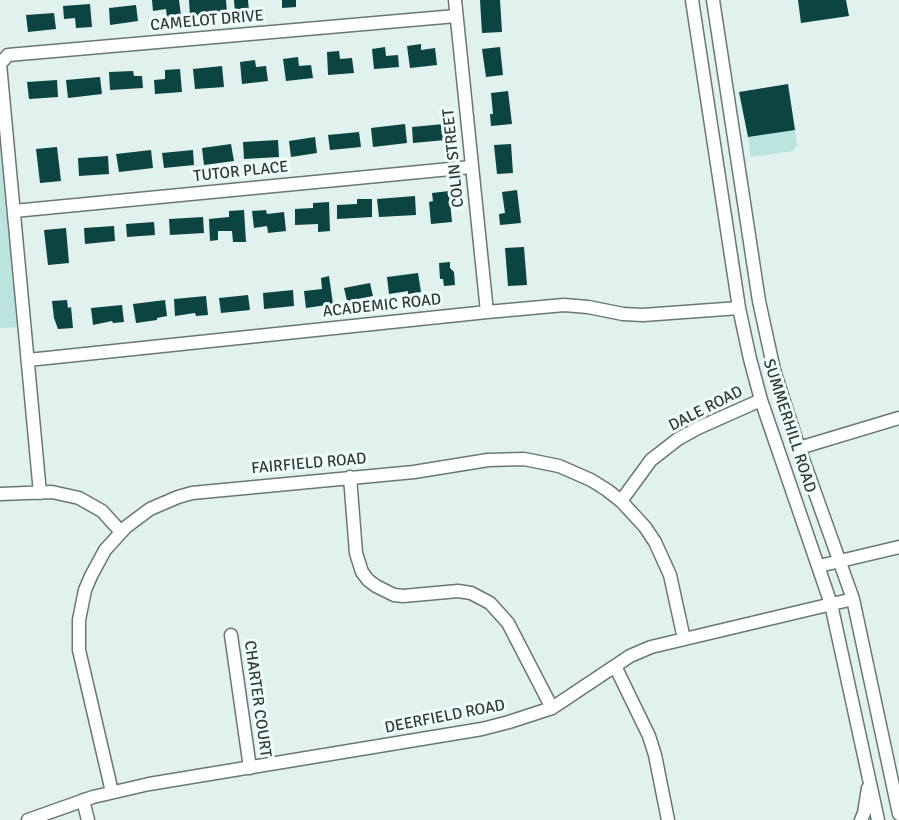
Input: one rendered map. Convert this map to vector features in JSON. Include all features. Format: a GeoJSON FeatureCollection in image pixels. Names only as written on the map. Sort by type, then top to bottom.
{"type":"FeatureCollection","features":[{"type":"Feature","properties":{"kind":"street","name":"COLIN STREET"},"geometry":{"type":"LineString","coordinates":[[455,0],[487,312]]}},
{"type":"Feature","properties":{"kind":"street","name":"SUMMERHILL ROAD"},"geometry":{"type":"LineString","coordinates":[[692,0],[739,308],[761,400],[831,604],[878,820]]}},
{"type":"Feature","properties":{"kind":"street","name":"SUMMERHILL ROAD"},"geometry":{"type":"LineString","coordinates":[[713,0],[759,301],[774,370],[799,448],[853,599],[899,814]]}},
{"type":"Feature","properties":{"kind":"street","name":"CAMELOT DRIVE"},"geometry":{"type":"LineString","coordinates":[[0,64],[8,55],[456,16]]}},
{"type":"Feature","properties":{"kind":"street"},"geometry":{"type":"LineString","coordinates":[[0,64],[40,493]]}},
{"type":"Feature","properties":{"kind":"street","name":"TUTOR PLACE"},"geometry":{"type":"LineString","coordinates":[[14,211],[471,167]]}},
{"type":"Feature","properties":{"kind":"street","name":"ACADEMIC ROAD"},"geometry":{"type":"LineString","coordinates":[[28,360],[564,305],[643,315],[739,308]]}},
{"type":"Feature","properties":{"kind":"street","name":"DALE ROAD"},"geometry":{"type":"LineString","coordinates":[[621,501],[651,460],[678,439],[761,400]]}},
{"type":"Feature","properties":{"kind":"street"},"geometry":{"type":"LineString","coordinates":[[799,448],[899,418]]}},
{"type":"Feature","properties":{"kind":"street","name":"FAIRFIELD ROAD"},"geometry":{"type":"LineString","coordinates":[[112,792],[82,665],[78,635],[81,605],[91,576],[105,550],[121,532],[150,509],[177,496],[192,492],[414,472],[488,460],[524,459],[559,466],[607,490],[621,501],[645,527],[663,558],[675,592],[684,639]]}},
{"type":"Feature","properties":{"kind":"street"},"geometry":{"type":"LineString","coordinates":[[350,477],[356,553],[362,572],[368,580],[394,595],[458,591],[490,603],[508,624],[552,708]]}},
{"type":"Feature","properties":{"kind":"street"},"geometry":{"type":"LineString","coordinates":[[0,494],[61,493],[87,501],[109,517],[121,532]]}},
{"type":"Feature","properties":{"kind":"street"},"geometry":{"type":"LineString","coordinates":[[819,566],[899,547]]}},
{"type":"Feature","properties":{"kind":"street","name":"DEERFIELD ROAD"},"geometry":{"type":"LineString","coordinates":[[28,820],[83,800],[149,784],[482,729],[532,716],[552,708],[630,656],[651,647],[853,599]]}},
{"type":"Feature","properties":{"kind":"street","name":"CHARTER COURT"},"geometry":{"type":"LineString","coordinates":[[231,635],[250,768]]}},
{"type":"Feature","properties":{"kind":"street"},"geometry":{"type":"LineString","coordinates":[[615,666],[650,736],[656,755],[668,820]]}},
{"type":"Feature","properties":{"kind":"street"},"geometry":{"type":"LineString","coordinates":[[861,820],[870,781]]}},
{"type":"Feature","properties":{"kind":"street"},"geometry":{"type":"LineString","coordinates":[[83,800],[88,820]]}},
{"type":"Feature","properties":{"kind":"shaded area"},"geometry":{"type":"Polygon","coordinates":[[[0,55],[25,327],[0,328],[0,55]]]}},
{"type":"Feature","properties":{"kind":"shaded area"},"geometry":{"type":"Polygon","coordinates":[[[795,130],[797,145],[793,151],[751,157],[748,137],[795,130]]]}},
{"type":"Feature","properties":{"kind":"building"},"geometry":{"type":"Polygon","coordinates":[[[152,0],[179,0],[181,16],[167,18],[166,9],[153,11],[152,0]]]}},
{"type":"Feature","properties":{"kind":"building"},"geometry":{"type":"Polygon","coordinates":[[[189,0],[226,0],[227,13],[190,16],[189,0]]]}},
{"type":"Feature","properties":{"kind":"building"},"geometry":{"type":"Polygon","coordinates":[[[234,0],[248,0],[249,12],[235,13],[234,0]]]}},
{"type":"Feature","properties":{"kind":"building"},"geometry":{"type":"Polygon","coordinates":[[[282,0],[296,0],[296,7],[282,8],[282,0]]]}},
{"type":"Feature","properties":{"kind":"building"},"geometry":{"type":"Polygon","coordinates":[[[480,0],[500,0],[502,32],[482,33],[480,0]]]}},
{"type":"Feature","properties":{"kind":"building"},"geometry":{"type":"Polygon","coordinates":[[[798,0],[846,0],[849,16],[801,23],[798,0]]]}},
{"type":"Feature","properties":{"kind":"building"},"geometry":{"type":"Polygon","coordinates":[[[90,4],[92,27],[76,28],[75,18],[64,19],[63,6],[90,4]]]}},
{"type":"Feature","properties":{"kind":"building"},"geometry":{"type":"Polygon","coordinates":[[[136,5],[138,21],[110,25],[109,8],[136,5]]]}},
{"type":"Feature","properties":{"kind":"building"},"geometry":{"type":"Polygon","coordinates":[[[54,13],[56,29],[28,32],[26,15],[54,13]]]}},
{"type":"Feature","properties":{"kind":"building"},"geometry":{"type":"Polygon","coordinates":[[[421,44],[421,50],[435,48],[437,65],[410,68],[407,46],[421,44]]]}},
{"type":"Feature","properties":{"kind":"building"},"geometry":{"type":"Polygon","coordinates":[[[385,47],[386,56],[398,55],[399,67],[374,69],[372,49],[385,47]]]}},
{"type":"Feature","properties":{"kind":"building"},"geometry":{"type":"Polygon","coordinates":[[[500,47],[503,75],[486,77],[482,49],[500,47]]]}},
{"type":"Feature","properties":{"kind":"building"},"geometry":{"type":"Polygon","coordinates":[[[339,51],[340,59],[352,58],[354,73],[328,75],[327,52],[339,51]]]}},
{"type":"Feature","properties":{"kind":"building"},"geometry":{"type":"Polygon","coordinates":[[[298,57],[299,66],[311,65],[313,78],[286,81],[283,59],[298,57]]]}},
{"type":"Feature","properties":{"kind":"building"},"geometry":{"type":"Polygon","coordinates":[[[255,60],[256,67],[266,66],[268,81],[242,84],[240,62],[255,60]]]}},
{"type":"Feature","properties":{"kind":"building"},"geometry":{"type":"Polygon","coordinates":[[[222,66],[224,87],[195,89],[193,69],[222,66]]]}},
{"type":"Feature","properties":{"kind":"building"},"geometry":{"type":"Polygon","coordinates":[[[180,69],[182,92],[155,94],[154,80],[165,79],[165,70],[180,69]]]}},
{"type":"Feature","properties":{"kind":"building"},"geometry":{"type":"Polygon","coordinates":[[[133,71],[134,76],[142,76],[143,88],[110,90],[109,72],[133,71]]]}},
{"type":"Feature","properties":{"kind":"building"},"geometry":{"type":"Polygon","coordinates":[[[100,77],[102,94],[68,98],[66,80],[100,77]]]}},
{"type":"Feature","properties":{"kind":"building"},"geometry":{"type":"Polygon","coordinates":[[[57,80],[58,97],[29,99],[27,82],[57,80]]]}},
{"type":"Feature","properties":{"kind":"building"},"geometry":{"type":"Polygon","coordinates":[[[788,84],[795,130],[748,137],[739,92],[788,84]]]}},
{"type":"Feature","properties":{"kind":"building"},"geometry":{"type":"Polygon","coordinates":[[[508,91],[512,124],[491,126],[490,114],[493,114],[491,93],[508,91]]]}},
{"type":"Feature","properties":{"kind":"building"},"geometry":{"type":"Polygon","coordinates":[[[405,124],[407,143],[373,147],[371,128],[405,124]]]}},
{"type":"Feature","properties":{"kind":"building"},"geometry":{"type":"Polygon","coordinates":[[[444,124],[445,140],[413,143],[412,127],[444,124]]]}},
{"type":"Feature","properties":{"kind":"building"},"geometry":{"type":"Polygon","coordinates":[[[359,132],[361,147],[330,150],[328,135],[359,132]]]}},
{"type":"Feature","properties":{"kind":"building"},"geometry":{"type":"Polygon","coordinates":[[[315,137],[317,153],[291,157],[289,141],[315,137]]]}},
{"type":"Feature","properties":{"kind":"building"},"geometry":{"type":"Polygon","coordinates":[[[278,140],[279,157],[244,159],[243,142],[278,140]]]}},
{"type":"Feature","properties":{"kind":"building"},"geometry":{"type":"Polygon","coordinates":[[[231,144],[234,161],[204,165],[202,148],[231,144]]]}},
{"type":"Feature","properties":{"kind":"building"},"geometry":{"type":"Polygon","coordinates":[[[511,144],[513,173],[497,174],[494,145],[511,144]]]}},
{"type":"Feature","properties":{"kind":"building"},"geometry":{"type":"Polygon","coordinates":[[[57,147],[61,181],[40,183],[36,149],[57,147]]]}},
{"type":"Feature","properties":{"kind":"building"},"geometry":{"type":"Polygon","coordinates":[[[151,150],[153,168],[119,172],[116,154],[151,150]]]}},
{"type":"Feature","properties":{"kind":"building"},"geometry":{"type":"Polygon","coordinates":[[[193,150],[194,165],[164,168],[162,153],[193,150]]]}},
{"type":"Feature","properties":{"kind":"building"},"geometry":{"type":"Polygon","coordinates":[[[108,156],[109,174],[79,176],[78,158],[108,156]]]}},
{"type":"Feature","properties":{"kind":"building"},"geometry":{"type":"Polygon","coordinates":[[[517,190],[521,223],[500,225],[499,214],[505,213],[502,192],[517,190]]]}},
{"type":"Feature","properties":{"kind":"building"},"geometry":{"type":"Polygon","coordinates":[[[449,191],[452,222],[431,224],[429,202],[433,201],[432,193],[449,191]]]}},
{"type":"Feature","properties":{"kind":"building"},"geometry":{"type":"Polygon","coordinates":[[[415,196],[416,215],[379,217],[377,199],[415,196]]]}},
{"type":"Feature","properties":{"kind":"building"},"geometry":{"type":"Polygon","coordinates":[[[357,199],[372,199],[372,217],[337,219],[337,205],[357,204],[357,199]]]}},
{"type":"Feature","properties":{"kind":"building"},"geometry":{"type":"Polygon","coordinates":[[[329,202],[330,231],[318,232],[318,224],[295,225],[295,209],[313,208],[313,203],[329,202]]]}},
{"type":"Feature","properties":{"kind":"building"},"geometry":{"type":"Polygon","coordinates":[[[244,210],[246,242],[233,242],[232,231],[218,231],[218,240],[210,241],[209,219],[229,217],[229,211],[244,210]]]}},
{"type":"Feature","properties":{"kind":"building"},"geometry":{"type":"Polygon","coordinates":[[[266,210],[267,214],[284,212],[286,231],[268,233],[267,226],[254,228],[252,211],[266,210]]]}},
{"type":"Feature","properties":{"kind":"building"},"geometry":{"type":"Polygon","coordinates":[[[203,217],[204,233],[170,235],[169,219],[203,217]]]}},
{"type":"Feature","properties":{"kind":"building"},"geometry":{"type":"Polygon","coordinates":[[[154,222],[155,235],[127,237],[126,224],[154,222]]]}},
{"type":"Feature","properties":{"kind":"building"},"geometry":{"type":"Polygon","coordinates":[[[114,226],[115,241],[85,244],[84,228],[114,226]]]}},
{"type":"Feature","properties":{"kind":"building"},"geometry":{"type":"Polygon","coordinates":[[[66,228],[69,263],[48,265],[44,230],[66,228]]]}},
{"type":"Feature","properties":{"kind":"building"},"geometry":{"type":"Polygon","coordinates":[[[524,247],[527,285],[508,286],[505,248],[524,247]]]}},
{"type":"Feature","properties":{"kind":"building"},"geometry":{"type":"Polygon","coordinates":[[[450,262],[455,285],[444,286],[443,279],[440,279],[439,263],[450,262]]]}},
{"type":"Feature","properties":{"kind":"building"},"geometry":{"type":"Polygon","coordinates":[[[418,273],[421,292],[408,294],[408,291],[389,294],[387,277],[418,273]]]}},
{"type":"Feature","properties":{"kind":"building"},"geometry":{"type":"Polygon","coordinates":[[[329,276],[333,304],[306,308],[304,291],[322,289],[321,278],[329,276]]]}},
{"type":"Feature","properties":{"kind":"building"},"geometry":{"type":"Polygon","coordinates":[[[370,283],[373,296],[347,301],[344,288],[370,283]]]}},
{"type":"Feature","properties":{"kind":"building"},"geometry":{"type":"Polygon","coordinates":[[[293,290],[294,306],[264,309],[263,293],[293,290]]]}},
{"type":"Feature","properties":{"kind":"building"},"geometry":{"type":"Polygon","coordinates":[[[248,295],[250,310],[221,313],[219,298],[248,295]]]}},
{"type":"Feature","properties":{"kind":"building"},"geometry":{"type":"Polygon","coordinates":[[[206,296],[208,315],[196,316],[195,313],[175,316],[174,299],[206,296]]]}},
{"type":"Feature","properties":{"kind":"building"},"geometry":{"type":"Polygon","coordinates":[[[67,300],[68,308],[71,307],[73,328],[58,329],[52,301],[67,300]]]}},
{"type":"Feature","properties":{"kind":"building"},"geometry":{"type":"Polygon","coordinates":[[[165,300],[167,316],[136,323],[133,304],[165,300]]]}},
{"type":"Feature","properties":{"kind":"building"},"geometry":{"type":"Polygon","coordinates":[[[122,305],[124,322],[113,323],[112,321],[93,325],[91,308],[122,305]]]}}]}
